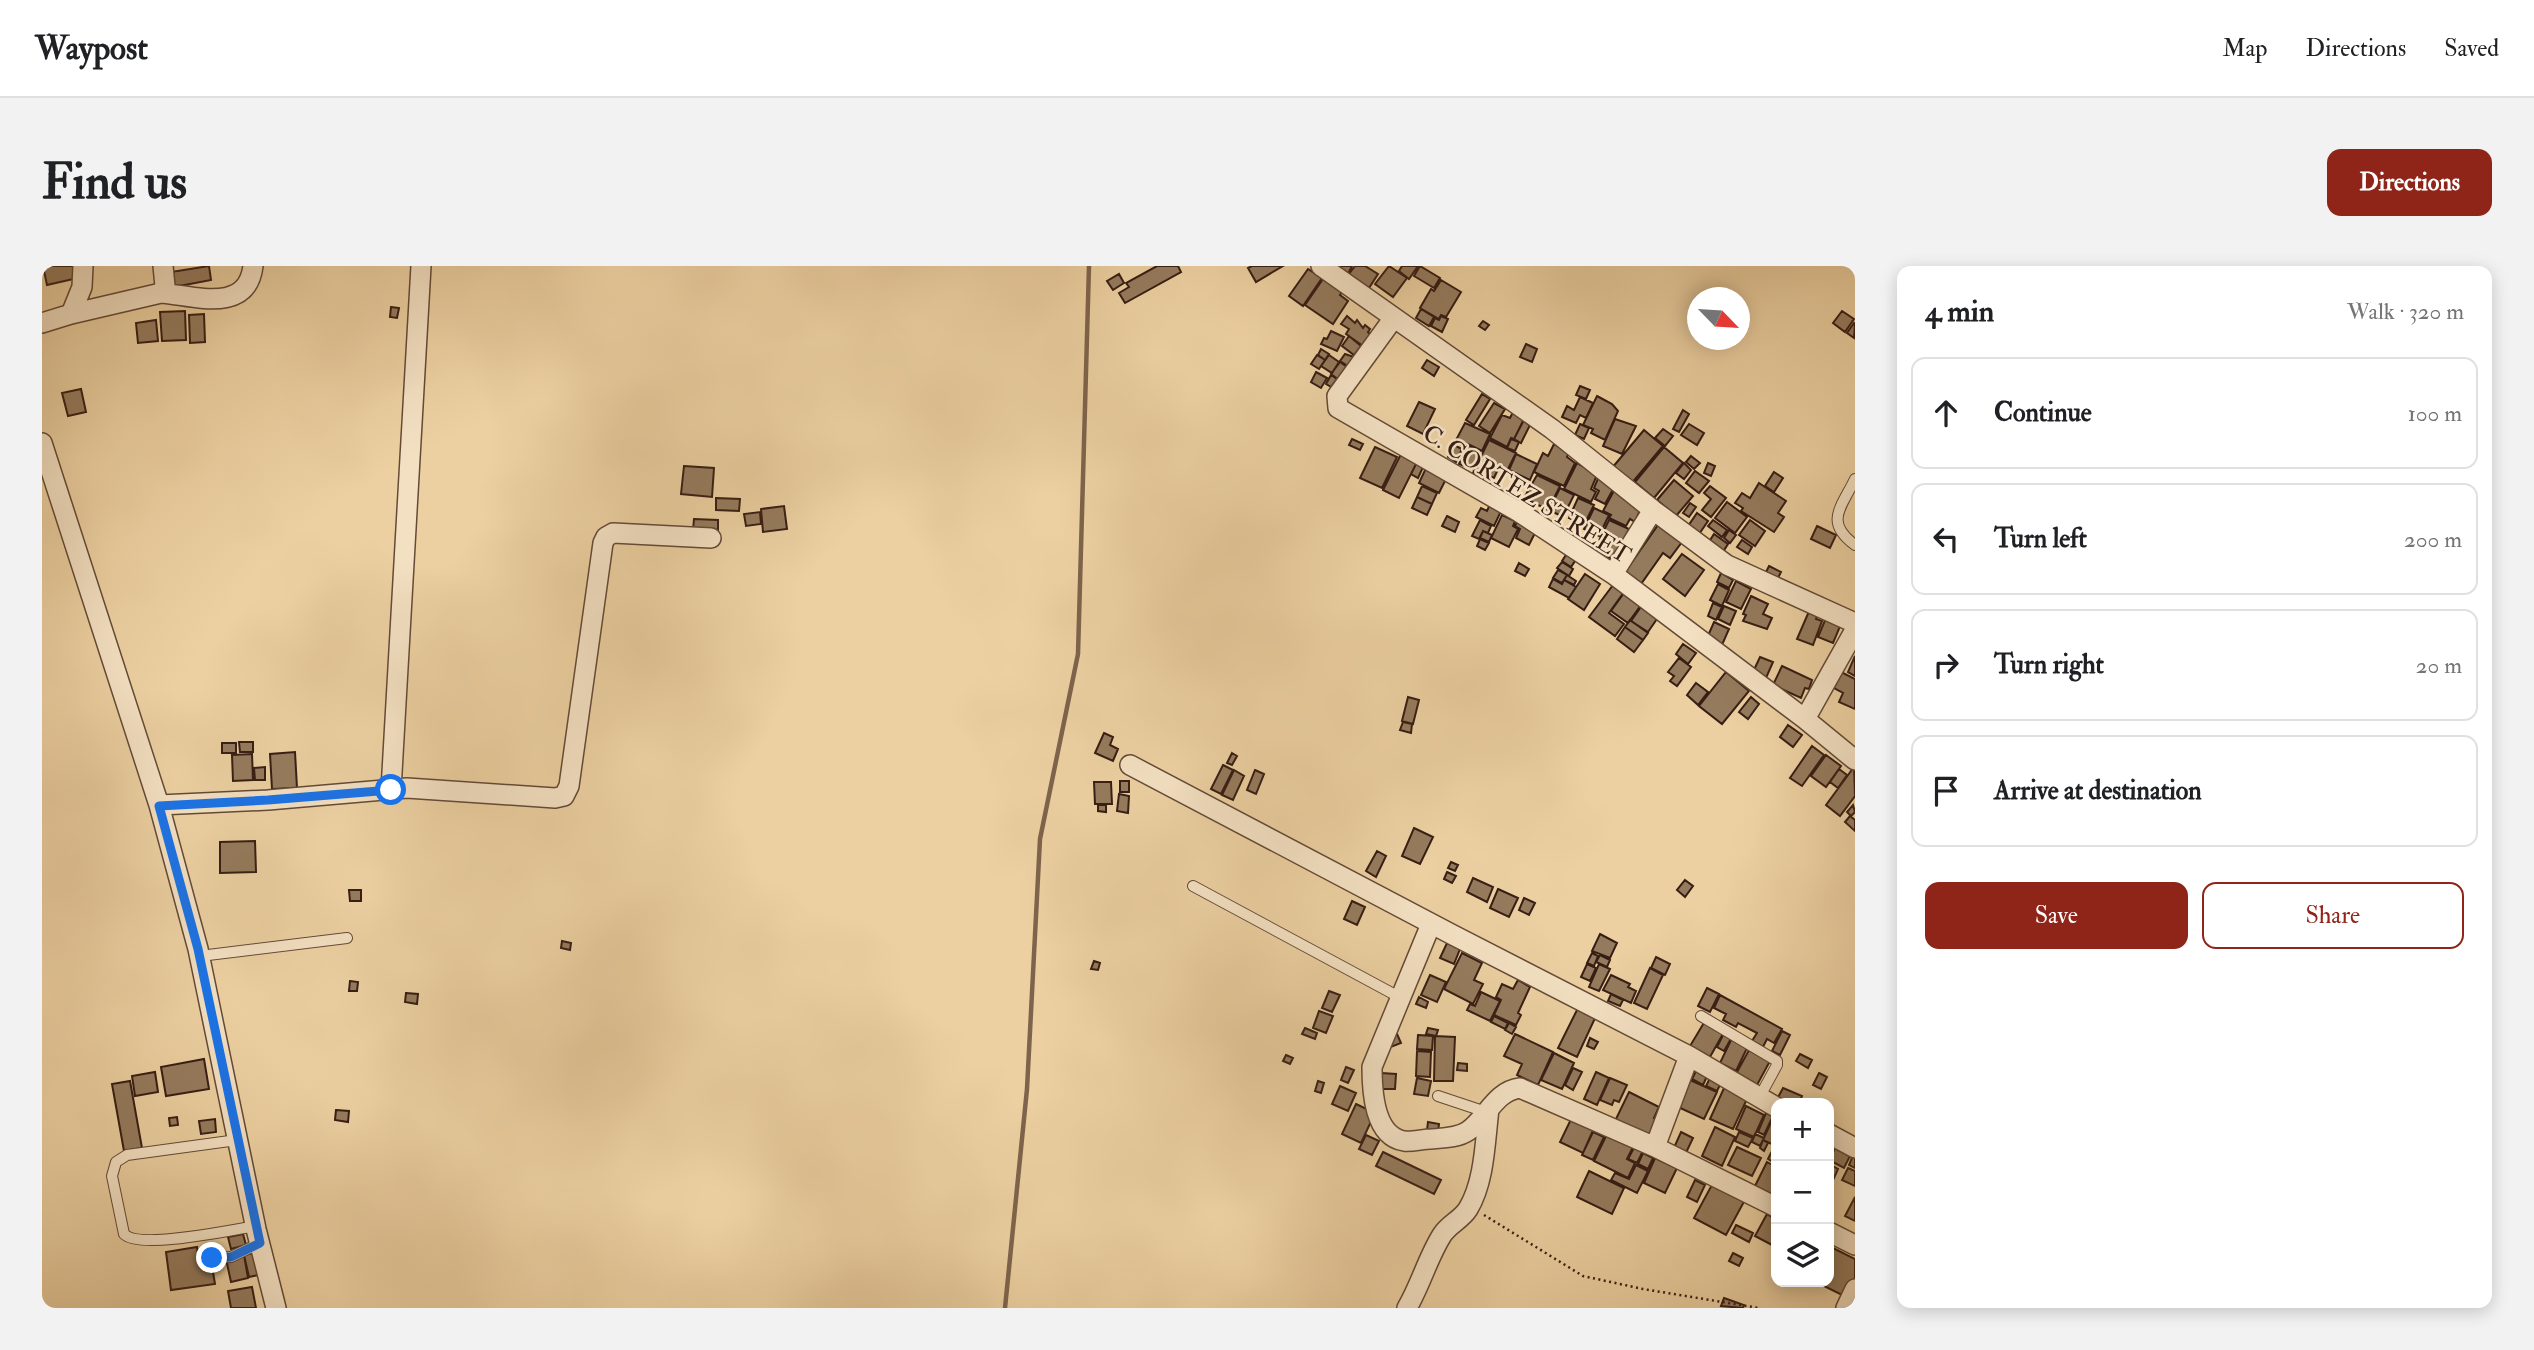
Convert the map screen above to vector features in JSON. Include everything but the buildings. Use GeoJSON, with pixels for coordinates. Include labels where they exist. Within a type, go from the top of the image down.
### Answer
{"type":"FeatureCollection","features":[{"type":"Feature","properties":{"kind":"street"},"geometry":{"type":"LineString","coordinates":[[71,314],[82,287],[83,266]]}},
{"type":"Feature","properties":{"kind":"street"},"geometry":{"type":"LineString","coordinates":[[161,293],[165,286],[163,266]]}},
{"type":"Feature","properties":{"kind":"street"},"geometry":{"type":"LineString","coordinates":[[42,323],[161,293],[226,299],[240,293],[251,280],[253,266]]}},
{"type":"Feature","properties":{"kind":"street"},"geometry":{"type":"LineString","coordinates":[[391,790],[421,266]]}},
{"type":"Feature","properties":{"kind":"street"},"geometry":{"type":"LineString","coordinates":[[1321,266],[1552,429],[1727,565],[1855,623]]}},
{"type":"Feature","properties":{"kind":"street","name":"C. CORTEZ STREET"},"geometry":{"type":"LineString","coordinates":[[1393,319],[1337,396],[1338,408],[1519,512],[1613,574],[1855,760]]}},
{"type":"Feature","properties":{"kind":"street"},"geometry":{"type":"LineString","coordinates":[[42,443],[159,806],[200,956],[237,1140],[276,1308]]}},
{"type":"Feature","properties":{"kind":"street"},"geometry":{"type":"LineString","coordinates":[[1613,574],[1653,510]]}},
{"type":"Feature","properties":{"kind":"street"},"geometry":{"type":"LineString","coordinates":[[159,806],[407,788],[555,799],[564,796],[569,786],[606,537],[613,533],[711,538]]}},
{"type":"Feature","properties":{"kind":"street"},"geometry":{"type":"LineString","coordinates":[[1805,719],[1855,630]]}},
{"type":"Feature","properties":{"kind":"street"},"geometry":{"type":"LineString","coordinates":[[1130,765],[1689,1056],[1768,1103]]}},
{"type":"Feature","properties":{"kind":"street"},"geometry":{"type":"LineString","coordinates":[[1431,924],[1372,1067],[1372,1093],[1383,1129],[1404,1141],[1455,1136],[1468,1131],[1507,1089],[1520,1087],[1655,1147],[1771,1204]]}},
{"type":"Feature","properties":{"kind":"street"},"geometry":{"type":"LineString","coordinates":[[1655,1147],[1689,1056]]}},
{"type":"Feature","properties":{"kind":"street"},"geometry":{"type":"LineString","coordinates":[[1407,1308],[1419,1288],[1441,1236],[1470,1206],[1482,1165],[1488,1110]]}},
{"type":"Feature","properties":{"kind":"street"},"geometry":{"type":"LineString","coordinates":[[1834,1136],[1855,1147]]}},
{"type":"Feature","properties":{"kind":"street"},"geometry":{"type":"LineString","coordinates":[[1834,1235],[1855,1245]]}},
{"type":"Feature","properties":{"kind":"street"},"geometry":{"type":"LineString","coordinates":[[1846,1308],[1855,1290]]}},
{"type":"Feature","properties":{"kind":"lane"},"geometry":{"type":"LineString","coordinates":[[1855,479],[1837,517],[1836,525],[1842,535],[1855,545]]}},
{"type":"Feature","properties":{"kind":"lane"},"geometry":{"type":"LineString","coordinates":[[1193,886],[1401,998]]}},
{"type":"Feature","properties":{"kind":"lane"},"geometry":{"type":"LineString","coordinates":[[200,956],[347,938]]}},
{"type":"Feature","properties":{"kind":"lane"},"geometry":{"type":"LineString","coordinates":[[1701,1016],[1773,1056],[1777,1061],[1768,1103]]}},
{"type":"Feature","properties":{"kind":"lane"},"geometry":{"type":"LineString","coordinates":[[1437,1096],[1488,1110]]}},
{"type":"Feature","properties":{"kind":"lane"},"geometry":{"type":"LineString","coordinates":[[237,1140],[127,1155],[116,1162],[112,1176],[124,1234],[133,1241],[258,1235]]}},
{"type":"Feature","properties":{"kind":"lane"},"geometry":{"type":"LineString","coordinates":[[212,1258],[231,1257],[258,1235]]}},
{"type":"Feature","properties":{"kind":"path"},"geometry":{"type":"LineString","coordinates":[[1470,1206],[1583,1276],[1759,1308]]}},
{"type":"Feature","properties":{"kind":"waterway"},"geometry":{"type":"LineString","coordinates":[[1005,1308],[1027,1089],[1040,839],[1078,654],[1089,266]]}},
{"type":"Feature","properties":{"kind":"route"},"geometry":{"type":"LineString","coordinates":[[212,1258],[231,1257],[260,1243],[198,949],[159,806],[391,790]]}}]}
